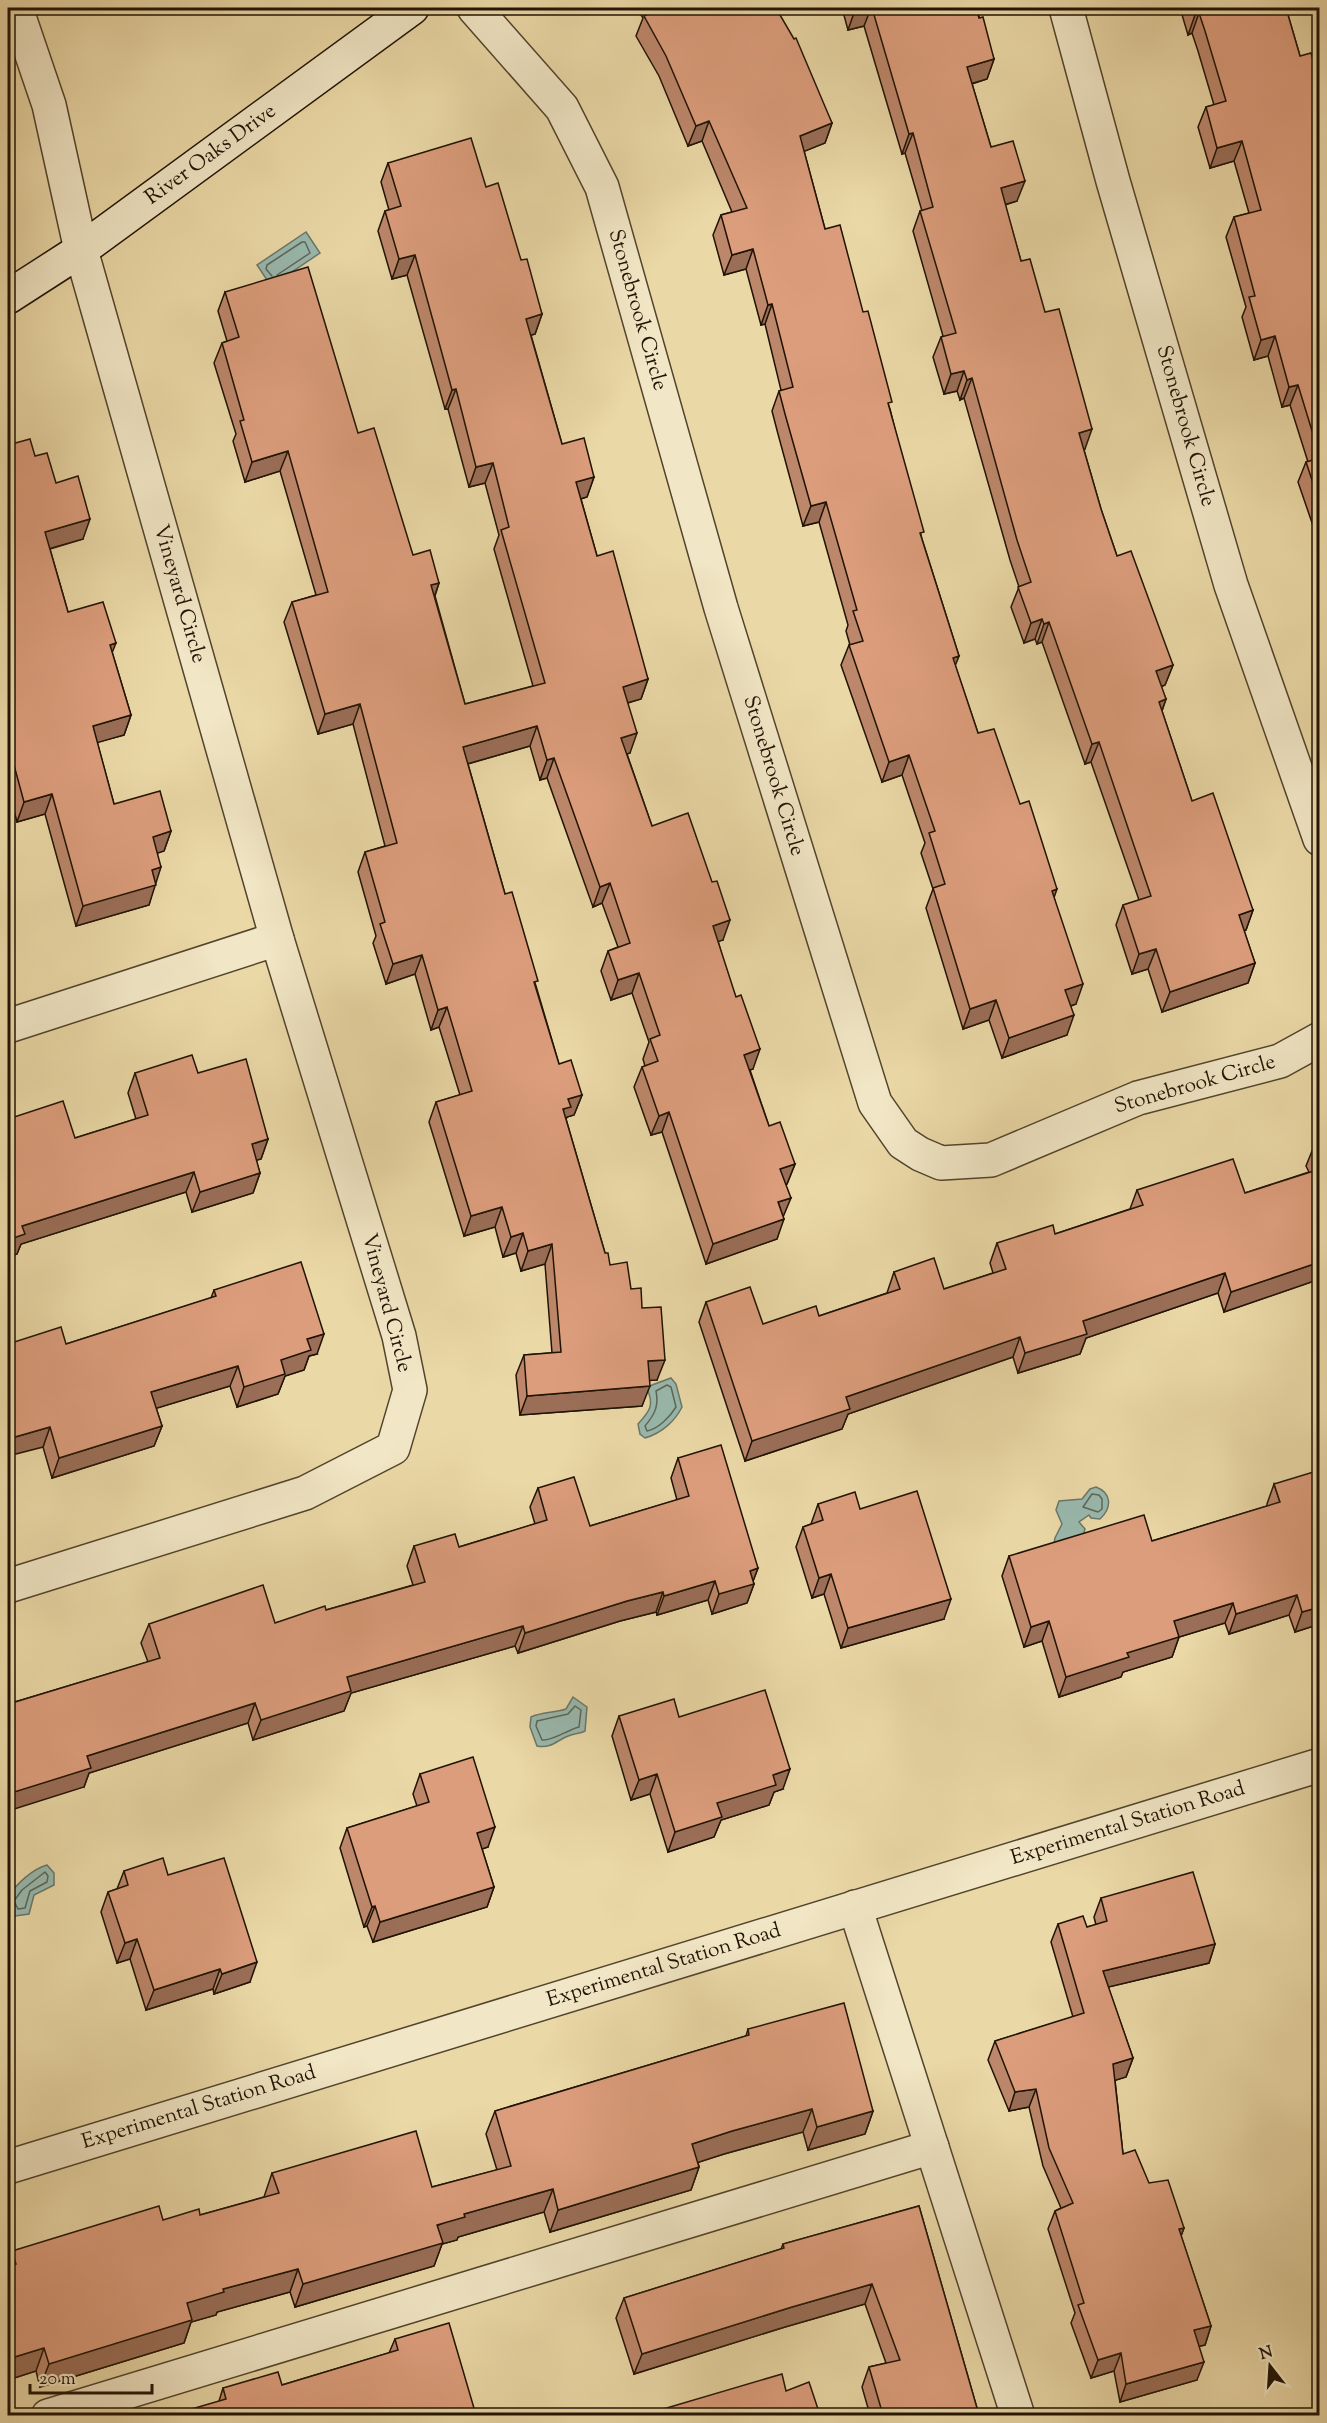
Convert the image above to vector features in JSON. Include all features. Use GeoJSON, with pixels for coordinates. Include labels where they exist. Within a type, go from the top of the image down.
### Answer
{"type":"FeatureCollection","features":[{"type":"Feature","properties":{"kind":"street","name":"Vineyard Circle"},"geometry":{"type":"LineString","coordinates":[[8,1586],[305,1493],[393,1448],[410,1390],[399,1336],[277,939],[81,250],[49,105],[16,8]]}},
{"type":"Feature","properties":{"kind":"street","name":"River Oaks Drive"},"geometry":{"type":"LineString","coordinates":[[8,297],[81,250],[412,8]]}},
{"type":"Feature","properties":{"kind":"street","name":"Stonebrook Circle"},"geometry":{"type":"LineString","coordinates":[[474,8],[562,108],[602,187],[720,608],[875,1103],[903,1143],[920,1154],[941,1163],[992,1160],[1138,1098],[1280,1061],[1320,1039]]}},
{"type":"Feature","properties":{"kind":"street","name":"Stonebrook Circle"},"geometry":{"type":"LineString","coordinates":[[1066,8],[1231,585],[1320,839]]}},
{"type":"Feature","properties":{"kind":"street"},"geometry":{"type":"LineString","coordinates":[[8,1026],[277,939]]}},
{"type":"Feature","properties":{"kind":"street","name":"Experimental Station Road"},"geometry":{"type":"LineString","coordinates":[[8,2167],[1320,1765]]}},
{"type":"Feature","properties":{"kind":"street"},"geometry":{"type":"LineString","coordinates":[[855,1907],[1018,2415]]}},
{"type":"Feature","properties":{"kind":"street"},"geometry":{"type":"LineString","coordinates":[[48,2415],[932,2147]]}},
{"type":"Feature","properties":{"kind":"water"},"geometry":{"type":"Polygon","coordinates":[[[306,232],[320,253],[271,286],[257,265],[306,232]]]}},
{"type":"Feature","properties":{"kind":"water"},"geometry":{"type":"Polygon","coordinates":[[[671,1378],[676,1384],[682,1407],[667,1426],[645,1438],[640,1434],[638,1424],[650,1408],[651,1400],[647,1389],[671,1378]]]}},
{"type":"Feature","properties":{"kind":"water"},"geometry":{"type":"Polygon","coordinates":[[[1096,1487],[1107,1497],[1108,1506],[1104,1515],[1100,1519],[1091,1518],[1089,1515],[1079,1522],[1085,1529],[1083,1536],[1054,1543],[1062,1524],[1056,1510],[1059,1501],[1082,1499],[1090,1489],[1096,1487]]]}},
{"type":"Feature","properties":{"kind":"water"},"geometry":{"type":"Polygon","coordinates":[[[573,1697],[587,1707],[585,1731],[551,1745],[537,1746],[530,1727],[531,1717],[566,1709],[573,1697]]]}},
{"type":"Feature","properties":{"kind":"water"},"geometry":{"type":"Polygon","coordinates":[[[47,1865],[54,1873],[54,1885],[34,1895],[29,1914],[15,1916],[10,1897],[15,1887],[47,1865]]]}},
{"type":"Feature","properties":{"kind":"building"},"geometry":{"type":"Polygon","coordinates":[[[656,8],[776,8],[794,39],[796,38],[832,123],[800,136],[825,229],[840,225],[863,312],[868,311],[892,402],[888,403],[924,532],[920,533],[959,656],[953,658],[978,733],[994,729],[1020,804],[1029,801],[1057,889],[1052,891],[1083,984],[1065,990],[1074,1015],[1009,1038],[996,1000],[970,1009],[933,888],[945,884],[929,833],[935,831],[909,755],[889,762],[849,645],[863,641],[853,611],[857,610],[826,502],[811,506],[785,414],[779,391],[793,387],[772,304],[768,305],[753,249],[732,255],[721,215],[747,208],[709,121],[696,126],[666,56],[644,16],[656,8]]]}},
{"type":"Feature","properties":{"kind":"building"},"geometry":{"type":"Polygon","coordinates":[[[872,8],[976,8],[979,18],[983,17],[994,59],[967,67],[991,147],[1013,141],[1025,181],[1001,188],[1021,261],[1030,259],[1045,312],[1059,309],[1092,429],[1079,433],[1101,509],[1117,556],[1131,551],[1173,665],[1156,671],[1166,699],[1159,702],[1192,801],[1213,793],[1253,910],[1239,915],[1255,963],[1170,992],[1156,949],[1139,954],[1123,905],[1151,896],[1099,742],[1092,744],[1049,622],[1044,624],[1042,619],[1031,623],[1018,587],[1031,582],[972,378],[967,380],[964,371],[951,374],[941,337],[956,333],[920,211],[933,207],[913,133],[909,134],[872,8]]]}},
{"type":"Feature","properties":{"kind":"building"},"geometry":{"type":"Polygon","coordinates":[[[1193,8],[1286,8],[1300,56],[1311,53],[1320,84],[1320,94],[1315,95],[1320,114],[1320,457],[1298,385],[1289,387],[1275,336],[1261,340],[1249,297],[1255,296],[1234,217],[1261,210],[1242,141],[1217,148],[1206,107],[1226,101],[1199,13],[1195,15],[1193,8]]]}},
{"type":"Feature","properties":{"kind":"building"},"geometry":{"type":"Polygon","coordinates":[[[471,138],[486,187],[498,183],[521,260],[527,259],[542,314],[526,319],[562,444],[584,438],[594,477],[576,482],[597,556],[613,551],[648,679],[623,687],[637,733],[621,738],[652,826],[688,813],[712,882],[717,881],[730,920],[713,926],[736,997],[741,995],[760,1049],[744,1055],[769,1126],[780,1122],[795,1164],[780,1169],[791,1198],[778,1202],[784,1219],[713,1244],[669,1112],[659,1116],[642,1067],[658,1061],[650,1039],[660,1035],[639,973],[618,980],[608,951],[630,943],[610,883],[600,887],[554,758],[547,760],[537,726],[463,747],[505,894],[512,892],[538,981],[534,982],[559,1064],[571,1060],[582,1095],[568,1099],[571,1107],[563,1109],[605,1253],[608,1253],[610,1265],[627,1262],[631,1289],[641,1288],[642,1308],[661,1307],[665,1360],[648,1361],[650,1386],[527,1396],[524,1355],[561,1352],[552,1244],[528,1251],[523,1233],[511,1237],[502,1207],[471,1216],[436,1102],[472,1091],[447,1007],[438,1010],[422,955],[393,964],[380,924],[385,922],[365,852],[397,843],[360,704],[325,714],[292,602],[328,592],[288,451],[252,462],[240,421],[244,420],[222,343],[239,337],[225,292],[308,267],[358,433],[374,428],[413,555],[430,550],[439,583],[431,585],[465,704],[545,683],[501,530],[509,527],[493,463],[476,467],[456,389],[452,390],[415,255],[399,259],[385,211],[401,206],[388,163],[471,138]]]}},
{"type":"Feature","properties":{"kind":"building"},"geometry":{"type":"Polygon","coordinates":[[[30,439],[35,456],[47,453],[56,483],[78,476],[90,519],[45,532],[68,612],[103,602],[116,643],[110,645],[131,715],[93,726],[114,804],[160,791],[171,831],[153,837],[161,867],[152,870],[156,885],[83,906],[52,794],[24,802],[8,743],[8,445],[30,439]]]}},
{"type":"Feature","properties":{"kind":"building"},"geometry":{"type":"Polygon","coordinates":[[[1320,458],[1320,504],[1306,462],[1320,458]]]}},
{"type":"Feature","properties":{"kind":"building"},"geometry":{"type":"Polygon","coordinates":[[[192,1055],[198,1073],[246,1059],[268,1139],[252,1144],[260,1173],[200,1192],[194,1172],[22,1226],[25,1234],[8,1240],[8,1119],[63,1101],[75,1138],[148,1115],[135,1073],[192,1055]]]}},
{"type":"Feature","properties":{"kind":"building"},"geometry":{"type":"Polygon","coordinates":[[[1320,1144],[1320,1162],[1314,1146],[1320,1144]]]}},
{"type":"Feature","properties":{"kind":"building"},"geometry":{"type":"Polygon","coordinates":[[[1233,1159],[1245,1193],[1320,1169],[1320,1262],[1231,1292],[1225,1273],[1083,1321],[1087,1334],[1025,1353],[1020,1337],[846,1397],[850,1409],[752,1441],[706,1302],[750,1287],[763,1324],[816,1306],[819,1316],[900,1289],[894,1272],[934,1258],[944,1289],[1006,1269],[997,1243],[1053,1225],[1055,1234],[1143,1205],[1137,1190],[1233,1159]]]}},
{"type":"Feature","properties":{"kind":"building"},"geometry":{"type":"Polygon","coordinates":[[[301,1262],[324,1334],[307,1339],[311,1350],[281,1360],[285,1374],[244,1387],[238,1366],[151,1392],[162,1426],[59,1458],[50,1427],[8,1439],[8,1344],[61,1327],[66,1344],[216,1296],[214,1290],[301,1262]]]}},
{"type":"Feature","properties":{"kind":"building"},"geometry":{"type":"Polygon","coordinates":[[[721,1445],[758,1568],[750,1571],[754,1584],[719,1594],[715,1581],[664,1596],[663,1592],[627,1601],[525,1633],[523,1626],[347,1677],[351,1691],[261,1720],[255,1703],[87,1756],[91,1768],[8,1794],[8,1677],[15,1702],[160,1658],[149,1624],[263,1585],[275,1623],[325,1606],[326,1610],[425,1582],[414,1546],[455,1534],[459,1547],[547,1520],[538,1488],[574,1477],[590,1526],[689,1496],[678,1458],[721,1445]]]}},
{"type":"Feature","properties":{"kind":"building"},"geometry":{"type":"Polygon","coordinates":[[[1320,1470],[1320,1607],[1302,1612],[1297,1595],[1236,1614],[1233,1603],[1174,1621],[1179,1637],[1127,1653],[1129,1657],[1066,1677],[1049,1621],[1031,1627],[1009,1556],[1144,1515],[1152,1541],[1280,1502],[1274,1484],[1320,1470]]]}},
{"type":"Feature","properties":{"kind":"building"},"geometry":{"type":"Polygon","coordinates":[[[917,1491],[951,1599],[848,1628],[831,1574],[819,1578],[803,1527],[823,1520],[818,1504],[855,1492],[860,1509],[917,1491]]]}},
{"type":"Feature","properties":{"kind":"building"},"geometry":{"type":"Polygon","coordinates":[[[765,1690],[790,1769],[773,1775],[776,1785],[717,1803],[722,1817],[675,1832],[657,1774],[639,1780],[619,1716],[674,1699],[679,1717],[765,1690]]]}},
{"type":"Feature","properties":{"kind":"building"},"geometry":{"type":"Polygon","coordinates":[[[473,1757],[495,1827],[477,1833],[494,1887],[380,1922],[375,1906],[372,1907],[347,1828],[429,1802],[420,1774],[473,1757]]]}},
{"type":"Feature","properties":{"kind":"building"},"geometry":{"type":"Polygon","coordinates":[[[163,1858],[168,1875],[224,1858],[257,1962],[222,1974],[220,1969],[154,1990],[137,1939],[125,1943],[108,1892],[128,1885],[124,1871],[163,1858]]]}},
{"type":"Feature","properties":{"kind":"building"},"geometry":{"type":"Polygon","coordinates":[[[1193,1872],[1215,1944],[1103,1971],[1133,2058],[1113,2064],[1123,2154],[1135,2150],[1149,2183],[1168,2180],[1184,2228],[1179,2229],[1211,2326],[1194,2330],[1204,2362],[1126,2384],[1121,2353],[1098,2360],[1078,2305],[1084,2303],[1055,2211],[1073,2203],[1049,2148],[1036,2089],[1015,2092],[995,2041],[1084,2013],[1058,1924],[1083,1916],[1087,1927],[1107,1921],[1101,1898],[1193,1872]]]}},
{"type":"Feature","properties":{"kind":"building"},"geometry":{"type":"Polygon","coordinates":[[[844,2003],[873,2111],[817,2127],[812,2109],[732,2131],[692,2144],[699,2167],[558,2210],[553,2189],[464,2214],[465,2217],[437,2225],[443,2243],[303,2284],[298,2269],[223,2289],[224,2292],[187,2303],[192,2320],[49,2364],[44,2348],[8,2359],[8,2267],[16,2264],[12,2251],[159,2206],[163,2220],[199,2209],[200,2215],[279,2193],[272,2173],[416,2131],[432,2187],[511,2166],[495,2111],[749,2035],[748,2029],[844,2003]]]}},
{"type":"Feature","properties":{"kind":"building"},"geometry":{"type":"Polygon","coordinates":[[[919,2206],[979,2415],[883,2415],[869,2367],[900,2360],[872,2284],[642,2354],[624,2298],[784,2248],[783,2244],[919,2206]]]}},
{"type":"Feature","properties":{"kind":"building"},"geometry":{"type":"Polygon","coordinates":[[[449,2323],[476,2415],[171,2415],[226,2399],[223,2388],[278,2372],[282,2385],[398,2350],[395,2339],[449,2323]]]}},
{"type":"Feature","properties":{"kind":"building"},"geometry":{"type":"Polygon","coordinates":[[[782,2374],[786,2391],[809,2382],[820,2415],[643,2415],[782,2374]]]}}]}
